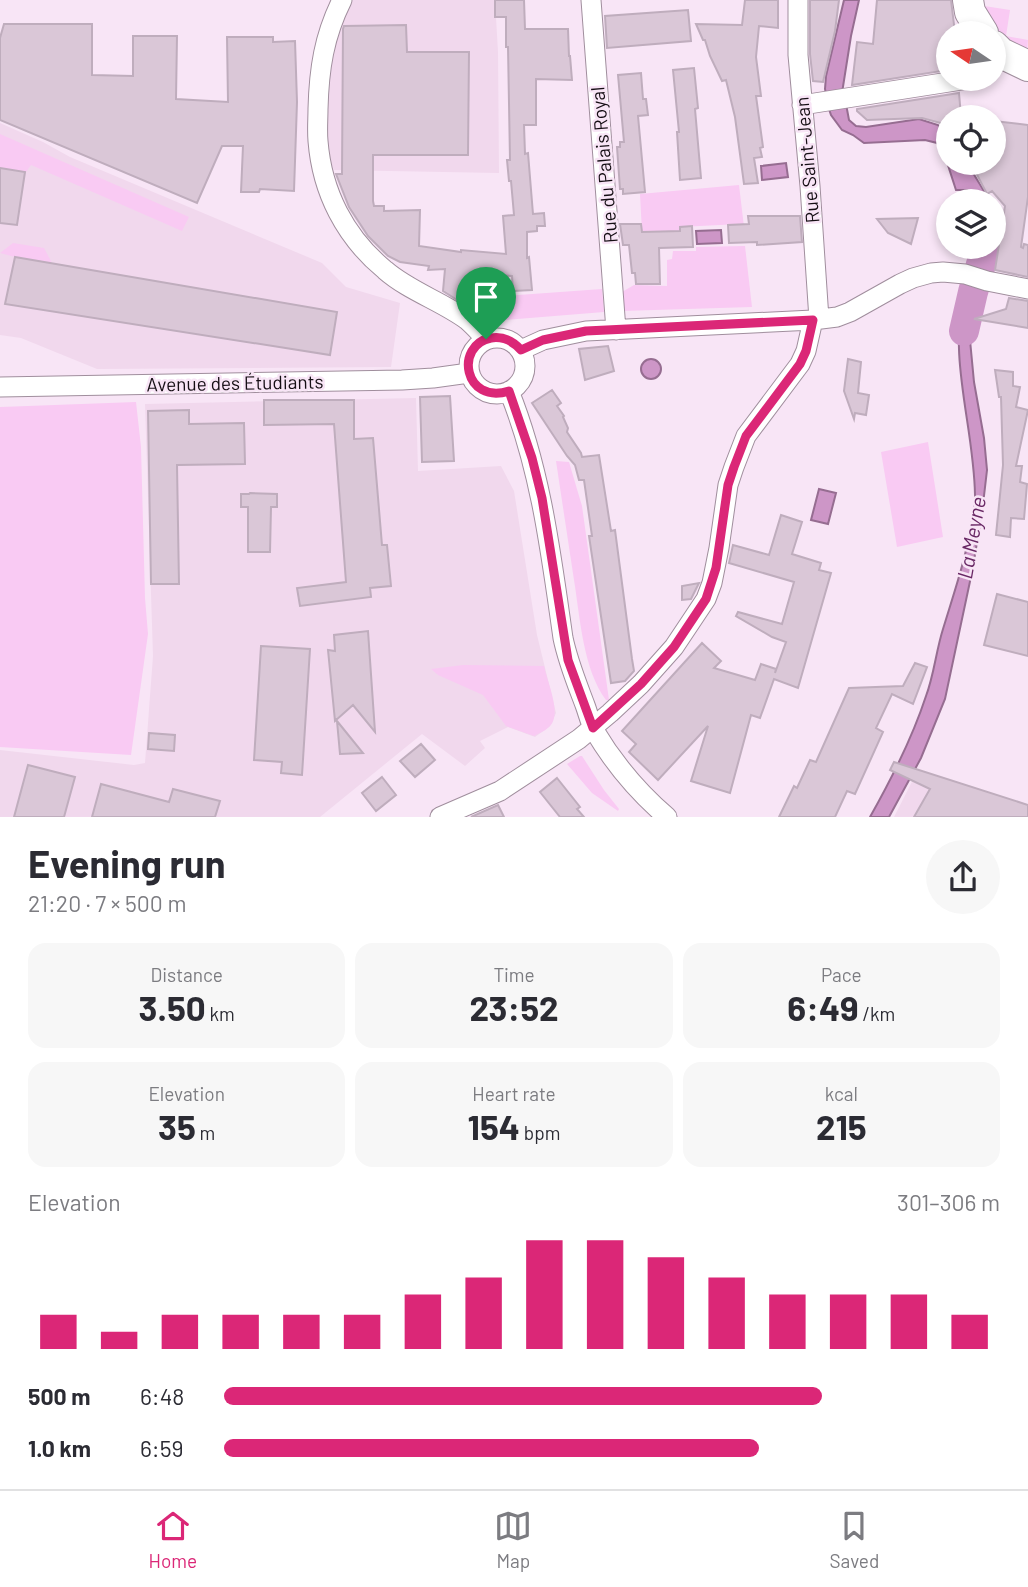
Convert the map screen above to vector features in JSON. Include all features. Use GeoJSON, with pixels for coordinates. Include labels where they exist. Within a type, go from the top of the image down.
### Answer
{"type":"FeatureCollection","features":[{"type":"Feature","properties":{"kind":"main road"},"geometry":{"type":"LineString","coordinates":[[1006,50],[1028,66]]}},
{"type":"Feature","properties":{"kind":"street"},"geometry":{"type":"LineString","coordinates":[[342,0],[322,54],[319,79],[317,138],[323,177],[332,203],[359,246],[387,272],[467,320],[486,339]]}},
{"type":"Feature","properties":{"kind":"street","name":"Rue du Palais Royal"},"geometry":{"type":"LineString","coordinates":[[591,0],[617,330]]}},
{"type":"Feature","properties":{"kind":"street","name":"Rue Saint-Jean"},"geometry":{"type":"LineString","coordinates":[[440,817],[499,790],[593,728],[641,684],[674,647],[706,599],[716,568],[728,485],[738,456],[746,436],[800,364],[816,319],[813,226],[798,55],[798,0]]}},
{"type":"Feature","properties":{"kind":"street"},"geometry":{"type":"LineString","coordinates":[[802,105],[936,84]]}},
{"type":"Feature","properties":{"kind":"street"},"geometry":{"type":"LineString","coordinates":[[521,350],[543,340],[586,331],[837,317],[913,278],[943,272],[965,274],[1028,289]]}},
{"type":"Feature","properties":{"kind":"street"},"geometry":{"type":"LineString","coordinates":[[505,338],[521,350],[524,373],[516,387],[493,394],[472,380],[469,373],[470,356],[486,339],[505,338]]}},
{"type":"Feature","properties":{"kind":"street","name":"Avenue des Étudiants"},"geometry":{"type":"LineString","coordinates":[[0,387],[402,380],[469,373]]}},
{"type":"Feature","properties":{"kind":"street"},"geometry":{"type":"LineString","coordinates":[[509,391],[532,458],[542,498],[568,660],[593,728],[647,799],[667,817]]}},
{"type":"Feature","properties":{"kind":"shaded area"},"geometry":{"type":"Polygon","coordinates":[[[353,0],[495,0],[499,173],[334,170],[329,160],[325,132],[330,59],[338,31],[353,0]]]}},
{"type":"Feature","properties":{"kind":"shaded area"},"geometry":{"type":"Polygon","coordinates":[[[978,5],[1010,10],[1006,36],[1006,21],[989,21],[978,5]]]}},
{"type":"Feature","properties":{"kind":"shaded area"},"geometry":{"type":"Polygon","coordinates":[[[1006,36],[1028,40],[1027,52],[1006,45],[1006,36]]]}},
{"type":"Feature","properties":{"kind":"shaded area"},"geometry":{"type":"Polygon","coordinates":[[[0,123],[70,157],[322,263],[346,287],[400,303],[391,367],[97,369],[21,338],[0,335],[0,123]]]}},
{"type":"Feature","properties":{"kind":"shaded area"},"geometry":{"type":"Polygon","coordinates":[[[0,134],[189,217],[182,231],[31,165],[26,172],[0,168],[0,134]]]}},
{"type":"Feature","properties":{"kind":"shaded area"},"geometry":{"type":"Polygon","coordinates":[[[739,185],[744,227],[740,224],[642,232],[640,194],[739,185]]]}},
{"type":"Feature","properties":{"kind":"shaded area"},"geometry":{"type":"Polygon","coordinates":[[[13,243],[44,248],[52,263],[0,253],[13,243]]]}},
{"type":"Feature","properties":{"kind":"shaded area"},"geometry":{"type":"Polygon","coordinates":[[[745,246],[752,307],[622,311],[622,292],[634,285],[667,286],[667,260],[672,259],[673,251],[696,251],[696,247],[745,246]]]}},
{"type":"Feature","properties":{"kind":"shaded area"},"geometry":{"type":"Polygon","coordinates":[[[602,289],[604,312],[506,320],[504,296],[602,289]]]}},
{"type":"Feature","properties":{"kind":"shaded area"},"geometry":{"type":"Polygon","coordinates":[[[416,398],[418,471],[501,466],[514,491],[537,635],[556,713],[550,726],[535,737],[508,727],[480,741],[485,748],[465,766],[422,734],[320,817],[0,817],[0,750],[134,765],[145,763],[153,656],[145,404],[416,398]]]}},
{"type":"Feature","properties":{"kind":"shaded area"},"geometry":{"type":"Polygon","coordinates":[[[136,402],[141,447],[148,634],[131,755],[0,747],[0,407],[136,402]]]}},
{"type":"Feature","properties":{"kind":"shaded area"},"geometry":{"type":"Polygon","coordinates":[[[928,442],[943,537],[897,547],[881,452],[928,442]]]}},
{"type":"Feature","properties":{"kind":"shaded area"},"geometry":{"type":"Polygon","coordinates":[[[556,461],[569,462],[582,506],[609,700],[606,700],[598,687],[587,658],[556,461]]]}},
{"type":"Feature","properties":{"kind":"shaded area"},"geometry":{"type":"Polygon","coordinates":[[[463,665],[544,666],[553,698],[553,722],[534,736],[506,726],[483,695],[438,675],[431,669],[463,665]]]}},
{"type":"Feature","properties":{"kind":"shaded area"},"geometry":{"type":"Polygon","coordinates":[[[580,756],[618,811],[592,793],[567,764],[580,756]]]}},
{"type":"Feature","properties":{"kind":"shaded area"},"geometry":{"type":"Polygon","coordinates":[[[918,770],[1028,817],[894,817],[918,770]]]}},
{"type":"Feature","properties":{"kind":"water"},"geometry":{"type":"Polygon","coordinates":[[[844,0],[859,0],[842,93],[826,94],[826,76],[844,0]]]}},
{"type":"Feature","properties":{"kind":"water"},"geometry":{"type":"Polygon","coordinates":[[[846,104],[849,120],[856,126],[919,119],[936,124],[936,143],[925,140],[864,143],[842,130],[828,106],[846,104]]]}},
{"type":"Feature","properties":{"kind":"water"},"geometry":{"type":"Polygon","coordinates":[[[786,163],[788,177],[762,180],[761,166],[786,163]]]}},
{"type":"Feature","properties":{"kind":"water"},"geometry":{"type":"Polygon","coordinates":[[[951,175],[974,175],[983,189],[956,189],[951,175]]]}},
{"type":"Feature","properties":{"kind":"water"},"geometry":{"type":"Polygon","coordinates":[[[721,230],[722,243],[697,244],[696,231],[721,230]]]}},
{"type":"Feature","properties":{"kind":"water"},"geometry":{"type":"Polygon","coordinates":[[[965,289],[977,292],[970,340],[987,470],[972,572],[945,699],[921,758],[889,817],[870,817],[901,758],[926,696],[972,521],[975,498],[974,469],[959,340],[965,289]]]}},
{"type":"Feature","properties":{"kind":"water"},"geometry":{"type":"Polygon","coordinates":[[[651,359],[658,362],[661,369],[658,376],[651,379],[644,376],[641,369],[644,362],[651,359]]]}},
{"type":"Feature","properties":{"kind":"water"},"geometry":{"type":"Polygon","coordinates":[[[819,489],[836,493],[828,524],[811,520],[819,489]]]}},
{"type":"Feature","properties":{"kind":"building"},"geometry":{"type":"Polygon","coordinates":[[[495,0],[524,0],[525,29],[568,29],[572,80],[536,79],[536,125],[524,125],[533,214],[544,213],[545,226],[537,226],[537,231],[527,232],[527,258],[529,257],[532,290],[513,291],[512,276],[480,274],[473,310],[443,291],[445,269],[428,270],[429,266],[400,262],[388,256],[368,236],[349,207],[336,174],[342,174],[343,29],[344,26],[406,25],[407,52],[469,52],[468,155],[373,155],[373,201],[374,206],[384,206],[384,211],[420,210],[419,246],[461,252],[506,254],[503,216],[514,215],[507,160],[510,160],[508,47],[506,17],[495,17],[495,0]]]}},
{"type":"Feature","properties":{"kind":"building"},"geometry":{"type":"Polygon","coordinates":[[[745,0],[778,0],[778,28],[759,26],[756,57],[761,96],[756,96],[763,147],[760,148],[762,157],[754,158],[758,183],[744,184],[735,117],[726,80],[722,81],[696,24],[742,25],[745,0]]]}},
{"type":"Feature","properties":{"kind":"building"},"geometry":{"type":"Polygon","coordinates":[[[810,0],[839,0],[823,82],[813,81],[810,0]]]}},
{"type":"Feature","properties":{"kind":"building"},"geometry":{"type":"Polygon","coordinates":[[[877,0],[951,0],[954,21],[936,21],[936,72],[852,85],[857,42],[873,44],[877,0]]]}},
{"type":"Feature","properties":{"kind":"building"},"geometry":{"type":"Polygon","coordinates":[[[688,10],[691,41],[607,48],[605,16],[688,10]]]}},
{"type":"Feature","properties":{"kind":"building"},"geometry":{"type":"Polygon","coordinates":[[[4,24],[92,24],[92,75],[133,76],[133,36],[177,36],[176,99],[228,102],[227,37],[273,37],[273,42],[295,41],[297,102],[294,191],[260,189],[259,192],[241,192],[243,146],[222,146],[197,203],[0,120],[0,38],[4,24]]]}},
{"type":"Feature","properties":{"kind":"building"},"geometry":{"type":"Polygon","coordinates":[[[694,68],[701,178],[680,180],[673,70],[694,68]]]}},
{"type":"Feature","properties":{"kind":"building"},"geometry":{"type":"Polygon","coordinates":[[[641,73],[643,99],[646,99],[648,115],[638,116],[645,192],[623,194],[623,189],[620,189],[617,147],[620,147],[620,142],[624,142],[618,75],[641,73]]]}},
{"type":"Feature","properties":{"kind":"building"},"geometry":{"type":"Polygon","coordinates":[[[959,93],[960,105],[936,105],[936,122],[922,118],[867,120],[857,109],[959,93]]]}},
{"type":"Feature","properties":{"kind":"building"},"geometry":{"type":"Polygon","coordinates":[[[1006,122],[1028,125],[1028,197],[1021,247],[1028,245],[1028,277],[995,270],[997,259],[1006,259],[1006,189],[984,189],[977,175],[1006,175],[1006,122]]]}},
{"type":"Feature","properties":{"kind":"building"},"geometry":{"type":"Polygon","coordinates":[[[0,168],[25,172],[17,225],[0,223],[0,168]]]}},
{"type":"Feature","properties":{"kind":"building"},"geometry":{"type":"Polygon","coordinates":[[[748,216],[800,216],[802,242],[757,245],[757,242],[729,243],[728,225],[749,224],[748,216]]]}},
{"type":"Feature","properties":{"kind":"building"},"geometry":{"type":"Polygon","coordinates":[[[918,218],[911,244],[888,233],[877,219],[918,218]]]}},
{"type":"Feature","properties":{"kind":"building"},"geometry":{"type":"Polygon","coordinates":[[[620,224],[641,224],[642,232],[680,231],[680,227],[692,226],[693,247],[659,248],[660,284],[636,284],[629,245],[623,245],[620,224]]]}},
{"type":"Feature","properties":{"kind":"building"},"geometry":{"type":"Polygon","coordinates":[[[15,257],[337,312],[330,355],[5,304],[15,257]]]}},
{"type":"Feature","properties":{"kind":"building"},"geometry":{"type":"Polygon","coordinates":[[[1009,298],[1028,301],[1028,328],[974,319],[1006,309],[1009,298]]]}},
{"type":"Feature","properties":{"kind":"building"},"geometry":{"type":"Polygon","coordinates":[[[608,346],[614,371],[585,380],[579,349],[608,346]]]}},
{"type":"Feature","properties":{"kind":"building"},"geometry":{"type":"Polygon","coordinates":[[[848,359],[861,362],[858,393],[869,395],[866,415],[855,413],[854,419],[844,391],[848,359]]]}},
{"type":"Feature","properties":{"kind":"building"},"geometry":{"type":"Polygon","coordinates":[[[995,370],[1013,372],[1013,386],[1020,387],[1016,407],[1028,410],[1016,466],[1022,466],[1020,482],[1027,484],[1024,519],[1011,518],[1010,537],[996,535],[1003,465],[1001,397],[995,370]]]}},
{"type":"Feature","properties":{"kind":"building"},"geometry":{"type":"Polygon","coordinates":[[[552,390],[561,403],[557,406],[564,416],[567,432],[582,457],[599,455],[611,531],[615,530],[634,671],[625,681],[611,683],[589,536],[592,536],[584,480],[579,480],[575,465],[532,403],[552,390]]]}},
{"type":"Feature","properties":{"kind":"building"},"geometry":{"type":"Polygon","coordinates":[[[450,396],[454,461],[422,462],[420,397],[450,396]]]}},
{"type":"Feature","properties":{"kind":"building"},"geometry":{"type":"Polygon","coordinates":[[[264,400],[354,400],[354,439],[373,438],[382,545],[387,545],[391,586],[370,588],[371,597],[300,606],[297,588],[346,582],[334,424],[264,425],[264,400]]]}},
{"type":"Feature","properties":{"kind":"building"},"geometry":{"type":"Polygon","coordinates":[[[189,410],[189,424],[244,423],[245,464],[177,465],[179,584],[151,584],[148,411],[189,410]]]}},
{"type":"Feature","properties":{"kind":"building"},"geometry":{"type":"Polygon","coordinates":[[[241,494],[277,494],[277,507],[271,507],[270,552],[248,552],[248,507],[241,507],[241,494]]]}},
{"type":"Feature","properties":{"kind":"building"},"geometry":{"type":"Polygon","coordinates":[[[781,515],[802,522],[792,554],[821,563],[819,570],[831,573],[798,688],[774,679],[760,718],[751,715],[730,793],[691,781],[708,726],[658,780],[629,752],[636,744],[622,731],[702,643],[721,661],[714,668],[755,680],[761,664],[776,669],[775,673],[786,642],[736,616],[738,612],[782,624],[794,582],[729,563],[733,545],[769,555],[781,515]]]}},
{"type":"Feature","properties":{"kind":"building"},"geometry":{"type":"Polygon","coordinates":[[[699,583],[691,599],[682,600],[682,586],[699,583]]]}},
{"type":"Feature","properties":{"kind":"building"},"geometry":{"type":"Polygon","coordinates":[[[997,594],[1028,602],[1028,656],[984,645],[997,594]]]}},
{"type":"Feature","properties":{"kind":"building"},"geometry":{"type":"Polygon","coordinates":[[[368,631],[375,732],[353,705],[335,721],[328,650],[335,651],[334,635],[368,631]]]}},
{"type":"Feature","properties":{"kind":"building"},"geometry":{"type":"Polygon","coordinates":[[[261,646],[310,649],[302,775],[281,773],[282,762],[254,760],[261,646]]]}},
{"type":"Feature","properties":{"kind":"building"},"geometry":{"type":"Polygon","coordinates":[[[915,663],[927,667],[913,704],[892,694],[876,728],[883,732],[855,794],[847,791],[835,817],[779,817],[810,760],[816,762],[849,688],[903,686],[915,663]]]}},
{"type":"Feature","properties":{"kind":"building"},"geometry":{"type":"Polygon","coordinates":[[[337,721],[363,753],[340,754],[337,721]]]}},
{"type":"Feature","properties":{"kind":"building"},"geometry":{"type":"Polygon","coordinates":[[[149,733],[175,735],[174,751],[148,749],[149,733]]]}},
{"type":"Feature","properties":{"kind":"building"},"geometry":{"type":"Polygon","coordinates":[[[421,744],[435,760],[415,777],[400,761],[421,744]]]}},
{"type":"Feature","properties":{"kind":"building"},"geometry":{"type":"Polygon","coordinates":[[[894,762],[1028,805],[1028,817],[914,817],[930,789],[890,770],[894,762]]]}},
{"type":"Feature","properties":{"kind":"building"},"geometry":{"type":"Polygon","coordinates":[[[28,765],[75,777],[64,817],[14,817],[28,765]]]}},
{"type":"Feature","properties":{"kind":"building"},"geometry":{"type":"Polygon","coordinates":[[[382,777],[396,795],[376,811],[362,793],[382,777]]]}},
{"type":"Feature","properties":{"kind":"building"},"geometry":{"type":"Polygon","coordinates":[[[557,778],[580,807],[577,809],[584,817],[560,817],[540,792],[557,778]]]}},
{"type":"Feature","properties":{"kind":"building"},"geometry":{"type":"Polygon","coordinates":[[[101,784],[169,802],[173,789],[220,801],[215,817],[92,817],[101,784]]]}},
{"type":"Feature","properties":{"kind":"building"},"geometry":{"type":"Polygon","coordinates":[[[498,805],[504,817],[471,817],[498,805]]]}},
{"type":"Feature","properties":{"kind":"waterway","name":"La Meyne"},"geometry":{"type":"LineString","coordinates":[[964,331],[983,259]]}},
{"type":"Feature","properties":{"kind":"route"},"geometry":{"type":"LineString","coordinates":[[813,320],[800,364],[746,436],[734,467],[728,485],[716,568],[706,599],[674,647],[641,684],[593,728],[568,660],[542,498],[516,409],[509,391],[493,394],[485,391],[478,387],[469,373],[470,356],[486,339],[505,338],[521,350],[543,340],[586,331],[813,320]]}}]}
